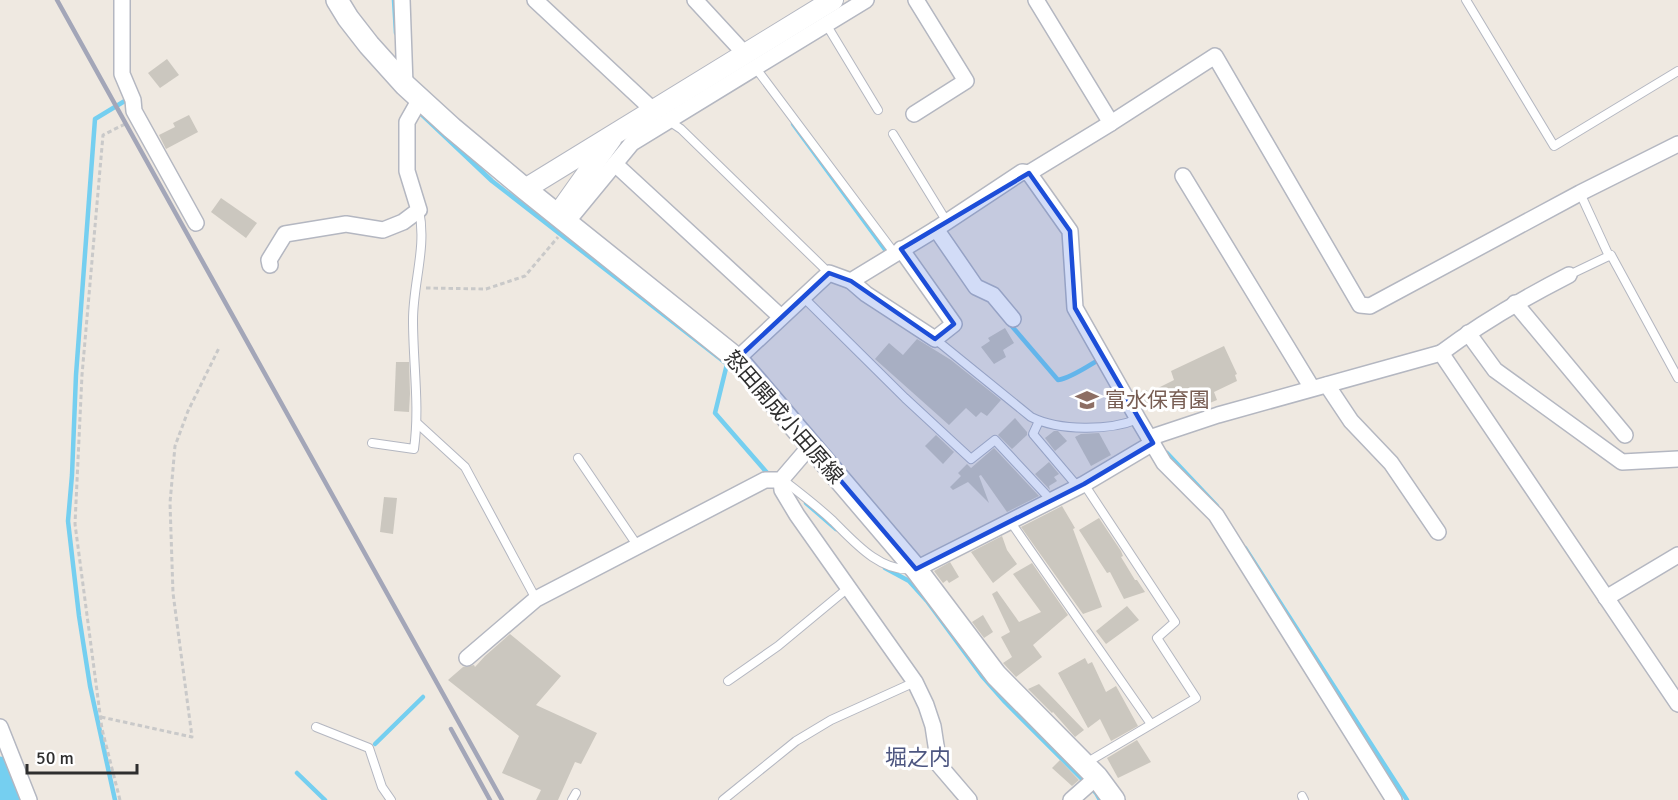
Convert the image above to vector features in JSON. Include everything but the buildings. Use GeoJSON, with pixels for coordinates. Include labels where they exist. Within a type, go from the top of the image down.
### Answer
{"type":"FeatureCollection","features":[{"type":"Feature","properties":{"kind":"main road","name":"怒田開成小田原線"},"geometry":{"type":"LineString","coordinates":[[337,0],[357,32],[413,92],[525,189],[737,359],[916,569],[996,675],[1092,773],[1114,800]]}},
{"type":"Feature","properties":{"kind":"street"},"geometry":{"type":"LineString","coordinates":[[122,0],[123,74],[133,100],[136,117],[196,223]]}},
{"type":"Feature","properties":{"kind":"street"},"geometry":{"type":"LineString","coordinates":[[270,265],[269,260],[285,234],[346,224],[383,230],[403,222],[419,210],[407,171],[407,122],[413,92],[402,0]]}},
{"type":"Feature","properties":{"kind":"street"},"geometry":{"type":"LineString","coordinates":[[535,0],[661,115]]}},
{"type":"Feature","properties":{"kind":"street"},"geometry":{"type":"LineString","coordinates":[[695,0],[751,61]]}},
{"type":"Feature","properties":{"kind":"street"},"geometry":{"type":"LineString","coordinates":[[525,189],[616,132],[661,115],[751,61],[822,10],[866,0]]}},
{"type":"Feature","properties":{"kind":"street"},"geometry":{"type":"LineString","coordinates":[[914,114],[966,81],[916,0]]}},
{"type":"Feature","properties":{"kind":"street"},"geometry":{"type":"LineString","coordinates":[[1036,0],[1111,123]]}},
{"type":"Feature","properties":{"kind":"street"},"geometry":{"type":"LineString","coordinates":[[851,281],[941,226],[1022,172],[1029,173],[1215,56],[1360,305],[1370,306],[1580,193],[1678,144]]}},
{"type":"Feature","properties":{"kind":"street"},"geometry":{"type":"LineString","coordinates":[[565,220],[632,143],[661,115]]}},
{"type":"Feature","properties":{"kind":"street"},"geometry":{"type":"LineString","coordinates":[[565,220],[616,132]]}},
{"type":"Feature","properties":{"kind":"street"},"geometry":{"type":"LineString","coordinates":[[615,164],[781,317]]}},
{"type":"Feature","properties":{"kind":"street"},"geometry":{"type":"LineString","coordinates":[[1029,173],[1070,231],[1075,308],[1138,419],[1164,463],[1216,515],[1394,800]]}},
{"type":"Feature","properties":{"kind":"street"},"geometry":{"type":"LineString","coordinates":[[1183,176],[1319,386],[1391,463],[1438,532]]}},
{"type":"Feature","properties":{"kind":"street"},"geometry":{"type":"LineString","coordinates":[[941,226],[976,287],[993,295],[1013,319]]}},
{"type":"Feature","properties":{"kind":"street"},"geometry":{"type":"LineString","coordinates":[[737,359],[829,273],[851,281],[866,294],[936,339],[954,324],[898,251]]}},
{"type":"Feature","properties":{"kind":"street"},"geometry":{"type":"LineString","coordinates":[[916,569],[1081,486],[1151,441],[1218,415],[1441,353],[1515,303],[1569,275]]}},
{"type":"Feature","properties":{"kind":"street"},"geometry":{"type":"LineString","coordinates":[[1515,303],[1625,435]]}},
{"type":"Feature","properties":{"kind":"street"},"geometry":{"type":"LineString","coordinates":[[1468,333],[1495,370],[1622,462],[1678,459]]}},
{"type":"Feature","properties":{"kind":"street"},"geometry":{"type":"LineString","coordinates":[[1441,353],[1678,704]]}},
{"type":"Feature","properties":{"kind":"street"},"geometry":{"type":"LineString","coordinates":[[811,445],[781,480],[782,490],[797,515],[915,682],[933,726],[939,765],[969,800]]}},
{"type":"Feature","properties":{"kind":"street"},"geometry":{"type":"LineString","coordinates":[[467,658],[536,598],[765,480],[781,480]]}},
{"type":"Feature","properties":{"kind":"street"},"geometry":{"type":"LineString","coordinates":[[1606,598],[1678,555]]}},
{"type":"Feature","properties":{"kind":"street"},"geometry":{"type":"LineString","coordinates":[[0,727],[29,800]]}},
{"type":"Feature","properties":{"kind":"street"},"geometry":{"type":"LineString","coordinates":[[1076,796],[1092,773]]}},
{"type":"Feature","properties":{"kind":"lane"},"geometry":{"type":"LineString","coordinates":[[1466,0],[1554,146],[1678,70]]}},
{"type":"Feature","properties":{"kind":"lane"},"geometry":{"type":"LineString","coordinates":[[822,10],[878,110]]}},
{"type":"Feature","properties":{"kind":"lane"},"geometry":{"type":"LineString","coordinates":[[751,61],[898,251]]}},
{"type":"Feature","properties":{"kind":"lane"},"geometry":{"type":"LineString","coordinates":[[661,115],[681,129],[829,273]]}},
{"type":"Feature","properties":{"kind":"lane"},"geometry":{"type":"LineString","coordinates":[[893,134],[941,226]]}},
{"type":"Feature","properties":{"kind":"lane"},"geometry":{"type":"LineString","coordinates":[[1580,193],[1610,256],[1678,378]]}},
{"type":"Feature","properties":{"kind":"lane"},"geometry":{"type":"LineString","coordinates":[[372,443],[414,449],[418,424],[413,319],[422,224],[419,210]]}},
{"type":"Feature","properties":{"kind":"lane"},"geometry":{"type":"LineString","coordinates":[[1569,275],[1610,256]]}},
{"type":"Feature","properties":{"kind":"lane"},"geometry":{"type":"LineString","coordinates":[[802,297],[905,398],[972,459],[995,440],[1052,500]]}},
{"type":"Feature","properties":{"kind":"lane"},"geometry":{"type":"LineString","coordinates":[[936,339],[1031,417],[1039,421],[1074,429],[1126,424],[1138,419]]}},
{"type":"Feature","properties":{"kind":"lane"},"geometry":{"type":"LineString","coordinates":[[1039,421],[1033,434],[1081,486],[1175,622],[1157,638],[1196,698],[1151,724],[1092,773]]}},
{"type":"Feature","properties":{"kind":"lane"},"geometry":{"type":"LineString","coordinates":[[418,424],[465,467],[536,598]]}},
{"type":"Feature","properties":{"kind":"lane"},"geometry":{"type":"LineString","coordinates":[[578,458],[637,545]]}},
{"type":"Feature","properties":{"kind":"lane"},"geometry":{"type":"LineString","coordinates":[[781,480],[882,563],[903,570],[916,569]]}},
{"type":"Feature","properties":{"kind":"lane"},"geometry":{"type":"LineString","coordinates":[[1010,521],[1151,724]]}},
{"type":"Feature","properties":{"kind":"lane"},"geometry":{"type":"LineString","coordinates":[[728,681],[778,646],[848,588]]}},
{"type":"Feature","properties":{"kind":"lane"},"geometry":{"type":"LineString","coordinates":[[723,800],[796,741],[831,720],[915,682]]}},
{"type":"Feature","properties":{"kind":"lane"},"geometry":{"type":"LineString","coordinates":[[316,727],[369,748],[382,787],[391,800]]}},
{"type":"Feature","properties":{"kind":"path"},"geometry":{"type":"LineString","coordinates":[[120,800],[101,717],[75,524],[82,375],[103,135],[136,117]]}},
{"type":"Feature","properties":{"kind":"path"},"geometry":{"type":"LineString","coordinates":[[415,288],[486,289],[525,276],[565,220]]}},
{"type":"Feature","properties":{"kind":"path"},"geometry":{"type":"LineString","coordinates":[[101,717],[192,737],[173,593],[170,503],[175,446],[188,411],[219,348]]}},
{"type":"Feature","properties":{"kind":"highlighted area"},"geometry":{"type":"Polygon","coordinates":[[[1029,173],[1070,231],[1075,308],[1153,443],[1084,484],[916,569],[737,359],[829,273],[851,281],[935,339],[954,324],[901,249],[1029,173]]]}},
{"type":"Feature","properties":{"kind":"waterway"},"geometry":{"type":"LineString","coordinates":[[394,0],[396,33]]}},
{"type":"Feature","properties":{"kind":"waterway"},"geometry":{"type":"LineString","coordinates":[[115,800],[90,686],[68,521],[76,375],[95,119],[128,99]]}},
{"type":"Feature","properties":{"kind":"waterway"},"geometry":{"type":"LineString","coordinates":[[418,111],[492,181],[727,364],[715,413],[769,475]]}},
{"type":"Feature","properties":{"kind":"waterway"},"geometry":{"type":"LineString","coordinates":[[793,124],[886,251]]}},
{"type":"Feature","properties":{"kind":"waterway"},"geometry":{"type":"LineString","coordinates":[[1010,324],[1058,380],[1100,359]]}},
{"type":"Feature","properties":{"kind":"waterway"},"geometry":{"type":"LineString","coordinates":[[1167,453],[1217,506]]}},
{"type":"Feature","properties":{"kind":"waterway"},"geometry":{"type":"LineString","coordinates":[[806,503],[836,529]]}},
{"type":"Feature","properties":{"kind":"waterway"},"geometry":{"type":"LineString","coordinates":[[1245,548],[1407,800]]}},
{"type":"Feature","properties":{"kind":"waterway"},"geometry":{"type":"LineString","coordinates":[[885,568],[909,581],[927,601],[982,676],[1096,793],[1100,800]]}},
{"type":"Feature","properties":{"kind":"waterway"},"geometry":{"type":"LineString","coordinates":[[375,744],[423,697]]}},
{"type":"Feature","properties":{"kind":"waterway"},"geometry":{"type":"LineString","coordinates":[[0,770],[15,800]]}},
{"type":"Feature","properties":{"kind":"waterway"},"geometry":{"type":"LineString","coordinates":[[297,773],[325,800]]}},
{"type":"Feature","properties":{"kind":"railway"},"geometry":{"type":"LineString","coordinates":[[57,0],[502,800]]}},
{"type":"Feature","properties":{"kind":"railway"},"geometry":{"type":"LineString","coordinates":[[451,729],[490,800]]}},
{"type":"Feature","properties":{"kind":"place","name":"富水保育園"},"geometry":{"type":"Point","coordinates":[1087,400]}},
{"type":"Feature","properties":{"kind":"district","name":"堀之内"},"geometry":{"type":"Point","coordinates":[918,757]}}]}
